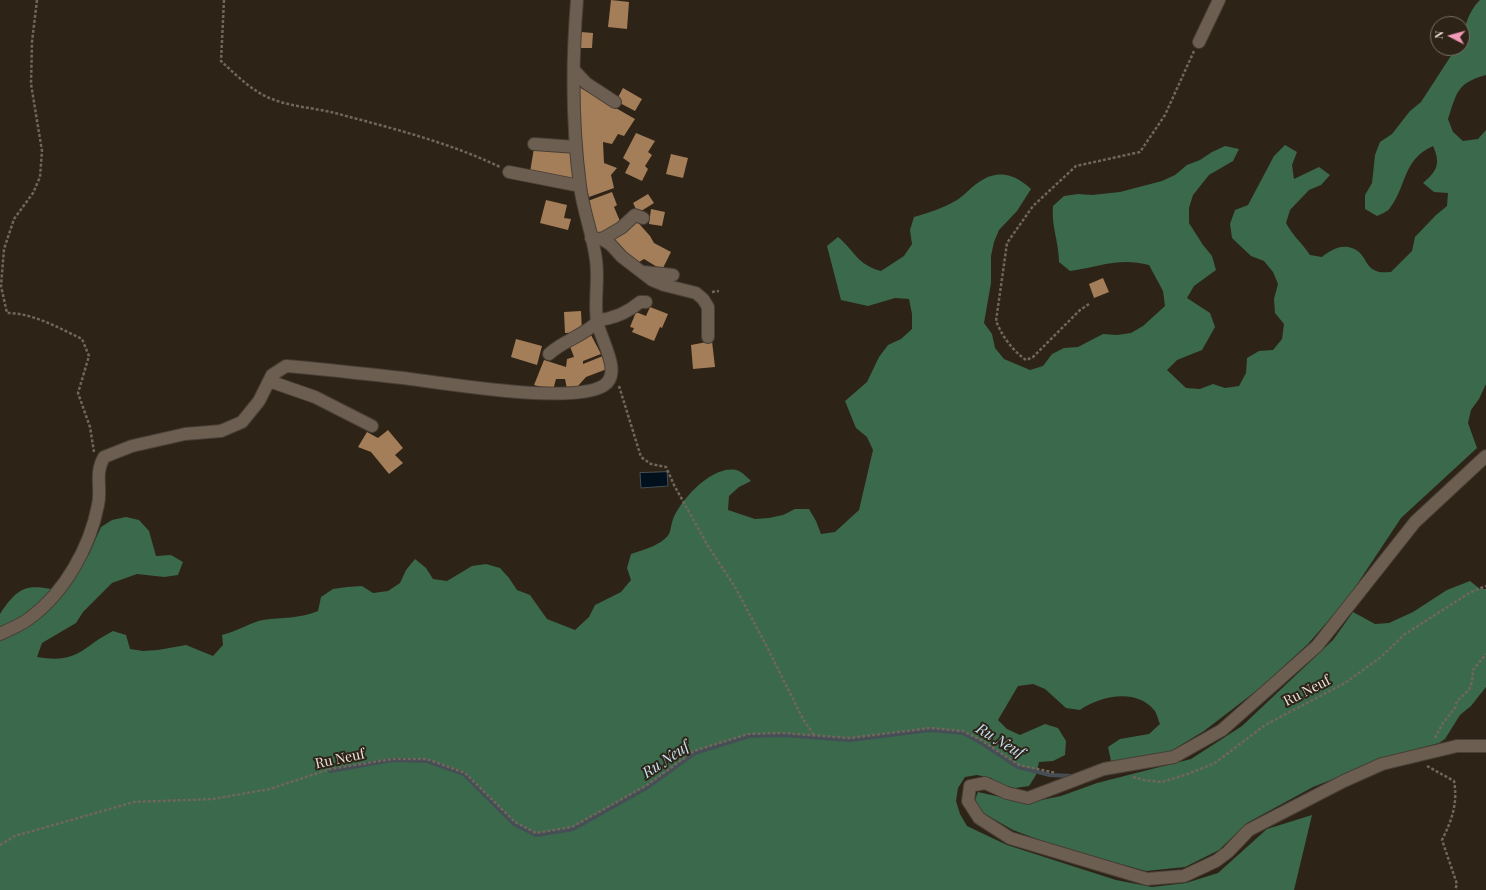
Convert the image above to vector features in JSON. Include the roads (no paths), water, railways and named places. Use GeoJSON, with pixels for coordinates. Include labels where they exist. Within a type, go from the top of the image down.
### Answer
{"type":"FeatureCollection","features":[{"type":"Feature","properties":{"kind":"street"},"geometry":{"type":"LineString","coordinates":[[0,634],[29,619],[49,602],[77,561],[90,536],[99,504],[98,468],[104,457],[132,446],[185,434],[221,431],[242,422],[259,401],[272,375],[286,366],[516,392],[562,394],[595,390],[604,386],[611,378],[612,367],[602,341],[597,321],[598,278],[596,238],[580,186],[576,146],[574,70],[577,0]]}},
{"type":"Feature","properties":{"kind":"street"},"geometry":{"type":"LineString","coordinates":[[1199,42],[1219,0]]}},
{"type":"Feature","properties":{"kind":"street"},"geometry":{"type":"LineString","coordinates":[[574,70],[586,84],[615,102]]}},
{"type":"Feature","properties":{"kind":"street"},"geometry":{"type":"LineString","coordinates":[[534,144],[576,146]]}},
{"type":"Feature","properties":{"kind":"street"},"geometry":{"type":"LineString","coordinates":[[509,172],[580,186]]}},
{"type":"Feature","properties":{"kind":"street"},"geometry":{"type":"LineString","coordinates":[[596,238],[621,228],[635,215],[644,218]]}},
{"type":"Feature","properties":{"kind":"street"},"geometry":{"type":"LineString","coordinates":[[596,238],[640,272],[664,285],[696,293],[703,299],[708,307],[708,337]]}},
{"type":"Feature","properties":{"kind":"street"},"geometry":{"type":"LineString","coordinates":[[640,272],[673,275]]}},
{"type":"Feature","properties":{"kind":"street"},"geometry":{"type":"LineString","coordinates":[[549,354],[558,346],[580,336],[597,321],[612,319],[640,302],[646,302]]}},
{"type":"Feature","properties":{"kind":"street"},"geometry":{"type":"LineString","coordinates":[[269,381],[315,397],[372,426]]}},
{"type":"Feature","properties":{"kind":"street"},"geometry":{"type":"LineString","coordinates":[[1486,456],[1415,522],[1317,646],[1222,730],[1174,757],[1104,769],[1028,798],[1007,794],[985,783],[970,786],[968,801],[979,818],[1010,838],[1146,879],[1184,876],[1216,861],[1228,852],[1249,830],[1344,781],[1382,764],[1457,746],[1486,746]]}},
{"type":"Feature","properties":{"kind":"water"},"geometry":{"type":"Polygon","coordinates":[[[667,472],[668,486],[641,488],[640,473],[667,472]]]}},
{"type":"Feature","properties":{"kind":"waterway","name":"Ru Neuf"},"geometry":{"type":"LineString","coordinates":[[330,771],[392,760],[427,761],[464,774],[514,824],[536,835],[573,829],[648,787],[695,753],[749,736],[783,735],[850,740],[930,730],[963,733],[980,742],[1018,767],[1050,775],[1073,776]]}}]}
